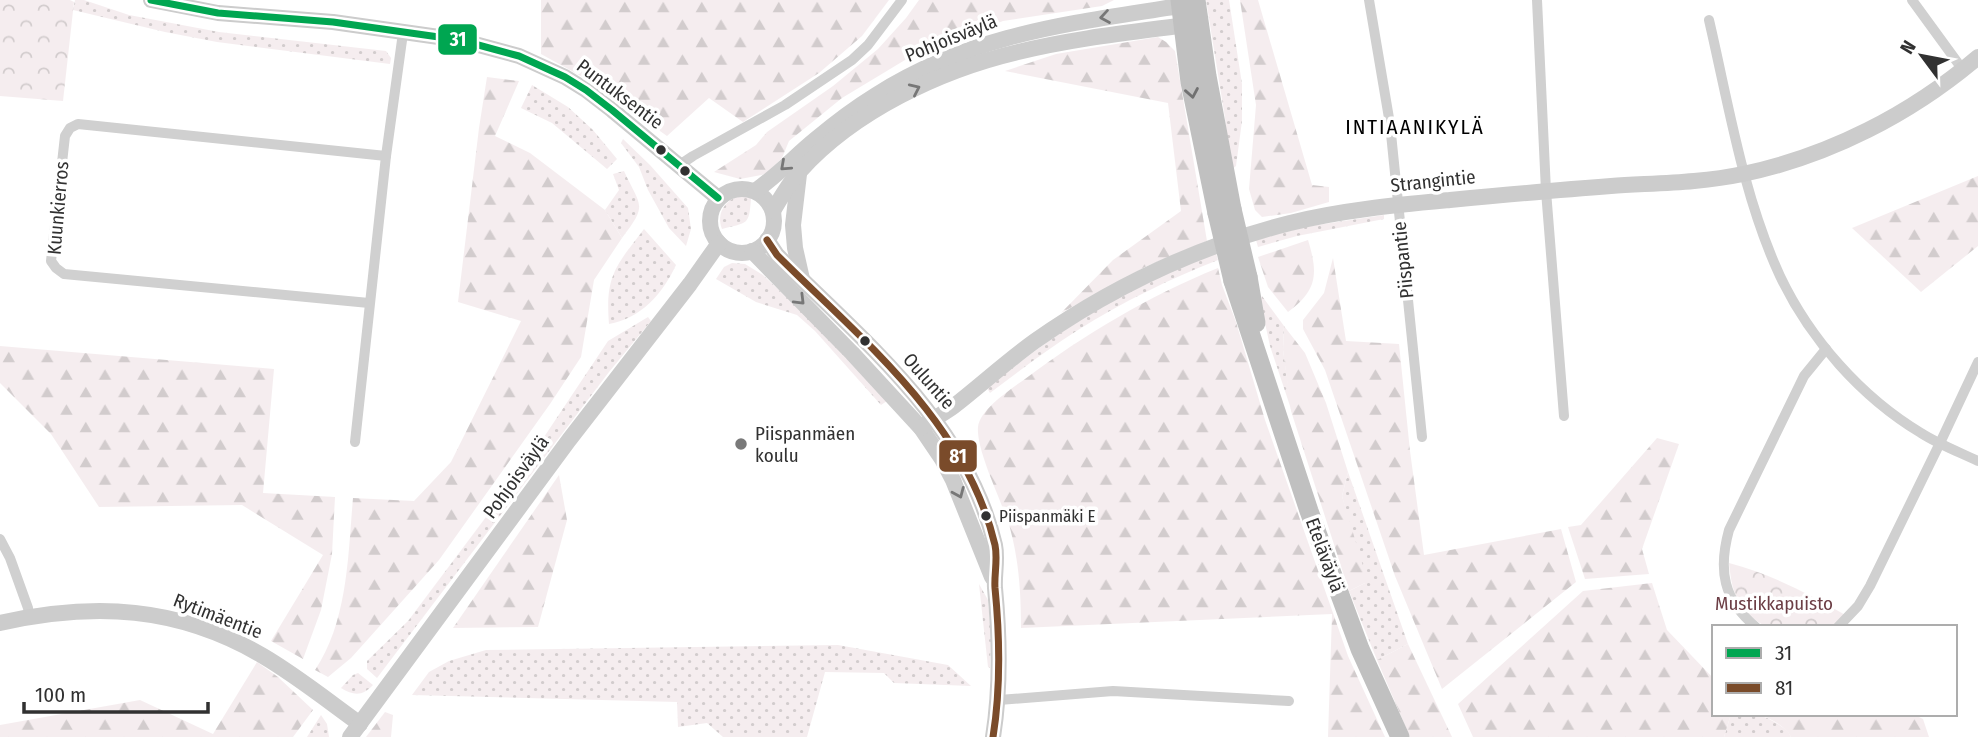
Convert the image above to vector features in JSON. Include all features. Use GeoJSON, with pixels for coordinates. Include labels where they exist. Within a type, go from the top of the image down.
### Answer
{"type":"FeatureCollection","features":[{"type":"Feature","properties":{"kind":"highway","name":"Eteläväylä"},"geometry":{"type":"LineString","coordinates":[[1188,2],[1193,95],[1225,211],[1263,369],[1309,511],[1360,649],[1400,737]]}},
{"type":"Feature","properties":{"kind":"main road","name":"Puntuksentie"},"geometry":{"type":"LineString","coordinates":[[151,0],[218,13],[333,22],[490,46],[565,77],[595,97],[718,198]]}},
{"type":"Feature","properties":{"kind":"main road","name":"Pohjoisväylä"},"geometry":{"type":"LineString","coordinates":[[755,191],[850,112],[877,94],[930,66],[975,47],[1026,32],[1148,6],[1188,2]]}},
{"type":"Feature","properties":{"kind":"main road","name":"Pohjoisväylä"},"geometry":{"type":"LineString","coordinates":[[773,211],[800,172],[816,155],[884,104],[918,87],[995,58],[1111,35],[1191,25]]}},
{"type":"Feature","properties":{"kind":"main road","name":"Strangintie"},"geometry":{"type":"LineString","coordinates":[[920,428],[954,405],[1034,341],[1104,297],[1192,255],[1290,223],[1326,215],[1397,205],[1717,178],[1745,173],[1790,161],[1869,129],[1902,112],[1978,57]]}},
{"type":"Feature","properties":{"kind":"main road"},"geometry":{"type":"LineString","coordinates":[[800,172],[793,225],[802,279]]}},
{"type":"Feature","properties":{"kind":"main road"},"geometry":{"type":"LineString","coordinates":[[746,188],[755,191],[763,196],[773,211],[774,226],[767,240],[752,251],[733,252],[719,243],[711,232],[709,223],[713,206],[726,192],[746,188]]}},
{"type":"Feature","properties":{"kind":"main road","name":"Ouluntie"},"geometry":{"type":"LineString","coordinates":[[767,240],[777,255],[866,343],[935,418],[963,463],[985,510],[996,549],[995,585],[999,634],[999,701],[993,737]]}},
{"type":"Feature","properties":{"kind":"main road","name":"Pohjoisväylä"},"geometry":{"type":"LineString","coordinates":[[354,730],[719,243]]}},
{"type":"Feature","properties":{"kind":"main road","name":"Ouluntie"},"geometry":{"type":"LineString","coordinates":[[752,251],[852,353],[920,428],[953,480],[995,585]]}},
{"type":"Feature","properties":{"kind":"main road","name":"Rytimäentie"},"geometry":{"type":"LineString","coordinates":[[0,623],[29,616],[84,610],[114,610],[178,620],[238,643],[263,656],[303,682],[354,730]]}},
{"type":"Feature","properties":{"kind":"street"},"geometry":{"type":"LineString","coordinates":[[678,166],[785,105],[852,60],[868,45],[902,0]]}},
{"type":"Feature","properties":{"kind":"street","name":"Piispantie"},"geometry":{"type":"LineString","coordinates":[[1369,0],[1390,124],[1422,437]]}},
{"type":"Feature","properties":{"kind":"street"},"geometry":{"type":"LineString","coordinates":[[1537,0],[1546,191],[1564,416]]}},
{"type":"Feature","properties":{"kind":"street"},"geometry":{"type":"LineString","coordinates":[[1912,0],[1963,70]]}},
{"type":"Feature","properties":{"kind":"street"},"geometry":{"type":"LineString","coordinates":[[1709,20],[1758,219],[1782,279],[1795,303],[1826,349],[1876,400],[1921,434],[1978,461]]}},
{"type":"Feature","properties":{"kind":"street"},"geometry":{"type":"LineString","coordinates":[[355,442],[386,156],[403,33]]}},
{"type":"Feature","properties":{"kind":"street","name":"Kuunkierros"},"geometry":{"type":"LineString","coordinates":[[369,303],[64,274],[51,261],[65,136],[70,128],[78,124],[386,156]]}},
{"type":"Feature","properties":{"kind":"street"},"geometry":{"type":"LineString","coordinates":[[1754,625],[1736,606],[1729,593],[1722,562],[1723,549],[1729,530],[1804,376],[1826,349]]}},
{"type":"Feature","properties":{"kind":"street"},"geometry":{"type":"LineString","coordinates":[[1840,625],[1858,606],[1978,362]]}},
{"type":"Feature","properties":{"kind":"street"},"geometry":{"type":"LineString","coordinates":[[0,539],[10,558],[29,616]]}},
{"type":"Feature","properties":{"kind":"street"},"geometry":{"type":"LineString","coordinates":[[999,701],[1113,691],[1289,701]]}},
{"type":"Feature","properties":{"kind":"green space"},"geometry":{"type":"Polygon","coordinates":[[[0,0],[74,2],[63,101],[0,96],[0,0]]]}},
{"type":"Feature","properties":{"kind":"green space"},"geometry":{"type":"Polygon","coordinates":[[[75,0],[84,0],[129,15],[219,32],[386,51],[391,58],[390,64],[217,42],[165,32],[73,10],[75,0]]]}},
{"type":"Feature","properties":{"kind":"green space"},"geometry":{"type":"Polygon","coordinates":[[[541,0],[889,0],[862,36],[819,73],[743,122],[709,98],[667,136],[588,80],[541,54],[541,0]]]}},
{"type":"Feature","properties":{"kind":"green space"},"geometry":{"type":"Polygon","coordinates":[[[919,0],[1114,0],[1102,6],[1003,21],[905,60],[842,98],[789,141],[782,158],[766,174],[740,179],[714,172],[756,145],[767,132],[833,86],[878,49],[919,0]]]}},
{"type":"Feature","properties":{"kind":"green space"},"geometry":{"type":"Polygon","coordinates":[[[1206,0],[1229,0],[1242,84],[1242,121],[1236,166],[1230,171],[1225,118],[1206,0]]]}},
{"type":"Feature","properties":{"kind":"green space"},"geometry":{"type":"Polygon","coordinates":[[[1240,0],[1258,0],[1312,185],[1329,187],[1329,202],[1291,213],[1262,217],[1255,210],[1249,189],[1256,105],[1240,0]]]}},
{"type":"Feature","properties":{"kind":"green space"},"geometry":{"type":"Polygon","coordinates":[[[1158,37],[1175,51],[1207,241],[1145,267],[1061,313],[1113,260],[1181,211],[1168,103],[1005,71],[1056,54],[1158,37]]]}},
{"type":"Feature","properties":{"kind":"green space"},"geometry":{"type":"Polygon","coordinates":[[[487,77],[519,81],[495,136],[530,153],[605,210],[622,238],[594,280],[581,357],[550,404],[439,560],[351,658],[328,677],[315,670],[326,651],[340,609],[353,498],[414,501],[451,462],[521,321],[458,302],[487,77]]]}},
{"type":"Feature","properties":{"kind":"green space"},"geometry":{"type":"Polygon","coordinates":[[[532,85],[568,107],[593,130],[617,159],[607,169],[552,123],[521,108],[532,85]]]}},
{"type":"Feature","properties":{"kind":"green space"},"geometry":{"type":"Polygon","coordinates":[[[623,139],[688,208],[691,229],[686,246],[669,228],[639,167],[621,143],[623,139]]]}},
{"type":"Feature","properties":{"kind":"green space"},"geometry":{"type":"Polygon","coordinates":[[[624,171],[638,199],[639,212],[622,238],[605,210],[619,190],[613,174],[624,171]]]}},
{"type":"Feature","properties":{"kind":"green space"},"geometry":{"type":"Polygon","coordinates":[[[1978,176],[1978,246],[1921,292],[1852,228],[1978,176]]]}},
{"type":"Feature","properties":{"kind":"green space"},"geometry":{"type":"Polygon","coordinates":[[[741,195],[751,198],[748,218],[742,223],[722,229],[720,218],[723,208],[730,200],[741,195]]]}},
{"type":"Feature","properties":{"kind":"green space"},"geometry":{"type":"Polygon","coordinates":[[[1384,215],[1384,219],[1297,236],[1258,247],[1256,240],[1297,228],[1384,215]]]}},
{"type":"Feature","properties":{"kind":"green space"},"geometry":{"type":"Polygon","coordinates":[[[644,229],[676,265],[649,304],[631,316],[609,324],[609,294],[614,272],[644,229]]]}},
{"type":"Feature","properties":{"kind":"green space"},"geometry":{"type":"Polygon","coordinates":[[[1308,240],[1313,262],[1313,280],[1305,296],[1288,312],[1268,287],[1258,257],[1308,240]]]}},
{"type":"Feature","properties":{"kind":"green space"},"geometry":{"type":"Polygon","coordinates":[[[1216,253],[1218,260],[1146,292],[1078,330],[990,393],[987,388],[1007,372],[1089,314],[1133,289],[1216,253]]]}},
{"type":"Feature","properties":{"kind":"green space"},"geometry":{"type":"Polygon","coordinates":[[[1333,258],[1346,341],[1399,344],[1424,555],[1561,529],[1576,582],[1442,689],[1395,576],[1325,370],[1303,329],[1303,320],[1324,293],[1333,258]]]}},
{"type":"Feature","properties":{"kind":"green space"},"geometry":{"type":"Polygon","coordinates":[[[732,263],[745,264],[763,275],[818,327],[887,401],[881,405],[815,331],[797,315],[756,302],[716,279],[724,267],[732,263]]]}},
{"type":"Feature","properties":{"kind":"green space"},"geometry":{"type":"Polygon","coordinates":[[[1218,268],[1265,420],[1348,656],[1385,737],[1328,737],[1332,614],[1021,628],[1016,553],[1007,517],[981,449],[978,427],[980,420],[1005,394],[1094,331],[1167,291],[1218,268]]]}},
{"type":"Feature","properties":{"kind":"green space"},"geometry":{"type":"Polygon","coordinates":[[[1262,296],[1284,326],[1283,350],[1292,412],[1270,346],[1260,300],[1262,296]]]}},
{"type":"Feature","properties":{"kind":"green space"},"geometry":{"type":"Polygon","coordinates":[[[648,317],[651,321],[609,372],[377,678],[367,669],[367,661],[408,621],[542,440],[608,341],[648,317]]]}},
{"type":"Feature","properties":{"kind":"green space"},"geometry":{"type":"Polygon","coordinates":[[[1284,326],[1305,353],[1326,403],[1348,472],[1342,496],[1366,576],[1365,583],[1349,591],[1291,411],[1283,350],[1284,326]]]}},
{"type":"Feature","properties":{"kind":"green space"},"geometry":{"type":"Polygon","coordinates":[[[0,346],[274,369],[263,493],[335,497],[332,554],[321,610],[303,659],[271,641],[323,555],[242,505],[99,507],[51,434],[0,383],[0,346]]]}},
{"type":"Feature","properties":{"kind":"green space"},"geometry":{"type":"Polygon","coordinates":[[[1657,438],[1679,444],[1642,549],[1649,574],[1585,579],[1568,527],[1581,525],[1657,438]]]}},
{"type":"Feature","properties":{"kind":"green space"},"geometry":{"type":"Polygon","coordinates":[[[1348,472],[1408,644],[1377,660],[1349,591],[1365,583],[1342,496],[1348,472]]]}},
{"type":"Feature","properties":{"kind":"green space"},"geometry":{"type":"Polygon","coordinates":[[[559,475],[567,520],[538,627],[453,628],[559,475]]]}},
{"type":"Feature","properties":{"kind":"green space","name":"Mustikkapuisto"},"geometry":{"type":"Polygon","coordinates":[[[1729,563],[1790,585],[1847,616],[1834,625],[1764,625],[1743,608],[1732,584],[1729,563]]]}},
{"type":"Feature","properties":{"kind":"green space"},"geometry":{"type":"Polygon","coordinates":[[[1652,583],[1667,630],[1712,677],[1712,716],[1730,716],[1724,737],[1473,737],[1458,704],[1583,591],[1652,583]]]}},
{"type":"Feature","properties":{"kind":"green space"},"geometry":{"type":"Polygon","coordinates":[[[979,584],[988,600],[990,668],[988,667],[979,584]]]}},
{"type":"Feature","properties":{"kind":"green space"},"geometry":{"type":"Polygon","coordinates":[[[1408,644],[1452,737],[1410,737],[1377,660],[1408,644]]]}},
{"type":"Feature","properties":{"kind":"green space"},"geometry":{"type":"Polygon","coordinates":[[[838,645],[948,665],[971,686],[894,683],[884,673],[825,672],[807,737],[723,737],[707,723],[678,727],[677,702],[412,695],[429,672],[449,661],[486,650],[838,645]]]}},
{"type":"Feature","properties":{"kind":"green space"},"geometry":{"type":"Polygon","coordinates":[[[257,662],[278,677],[313,710],[293,737],[0,737],[0,725],[140,700],[213,734],[257,662]]]}},
{"type":"Feature","properties":{"kind":"green space"},"geometry":{"type":"Polygon","coordinates":[[[358,673],[373,685],[358,694],[341,688],[353,675],[358,673]]]}},
{"type":"Feature","properties":{"kind":"green space"},"geometry":{"type":"Polygon","coordinates":[[[385,712],[393,715],[391,737],[366,737],[385,712]]]}},
{"type":"Feature","properties":{"kind":"green space"},"geometry":{"type":"Polygon","coordinates":[[[321,715],[327,724],[329,737],[307,737],[321,715]]]}},
{"type":"Feature","properties":{"kind":"green space"},"geometry":{"type":"Polygon","coordinates":[[[1730,716],[1761,716],[1784,728],[1791,737],[1724,737],[1730,716]]]}},
{"type":"Feature","properties":{"kind":"green space"},"geometry":{"type":"Polygon","coordinates":[[[1763,716],[1917,716],[1923,719],[1929,737],[1791,737],[1772,720],[1763,716]]]}},
{"type":"Feature","properties":{"kind":"transit line","name":"31"},"geometry":{"type":"LineString","coordinates":[[151,0],[218,13],[333,22],[460,40],[519,56],[586,90],[718,198]]}},
{"type":"Feature","properties":{"kind":"transit line","name":"81"},"geometry":{"type":"LineString","coordinates":[[767,240],[777,255],[907,386],[936,422],[961,460],[981,501],[996,556],[999,663],[993,737]]}},
{"type":"Feature","properties":{"kind":"place","name":"Piispanmäen koulu"},"geometry":{"type":"Point","coordinates":[741,444]}},
{"type":"Feature","properties":{"kind":"place","name":"Piispanmäki E"},"geometry":{"type":"Point","coordinates":[986,516]}},
{"type":"Feature","properties":{"kind":"district","name":"INTIAANIKYLÄ"},"geometry":{"type":"Point","coordinates":[1415,127]}}]}
